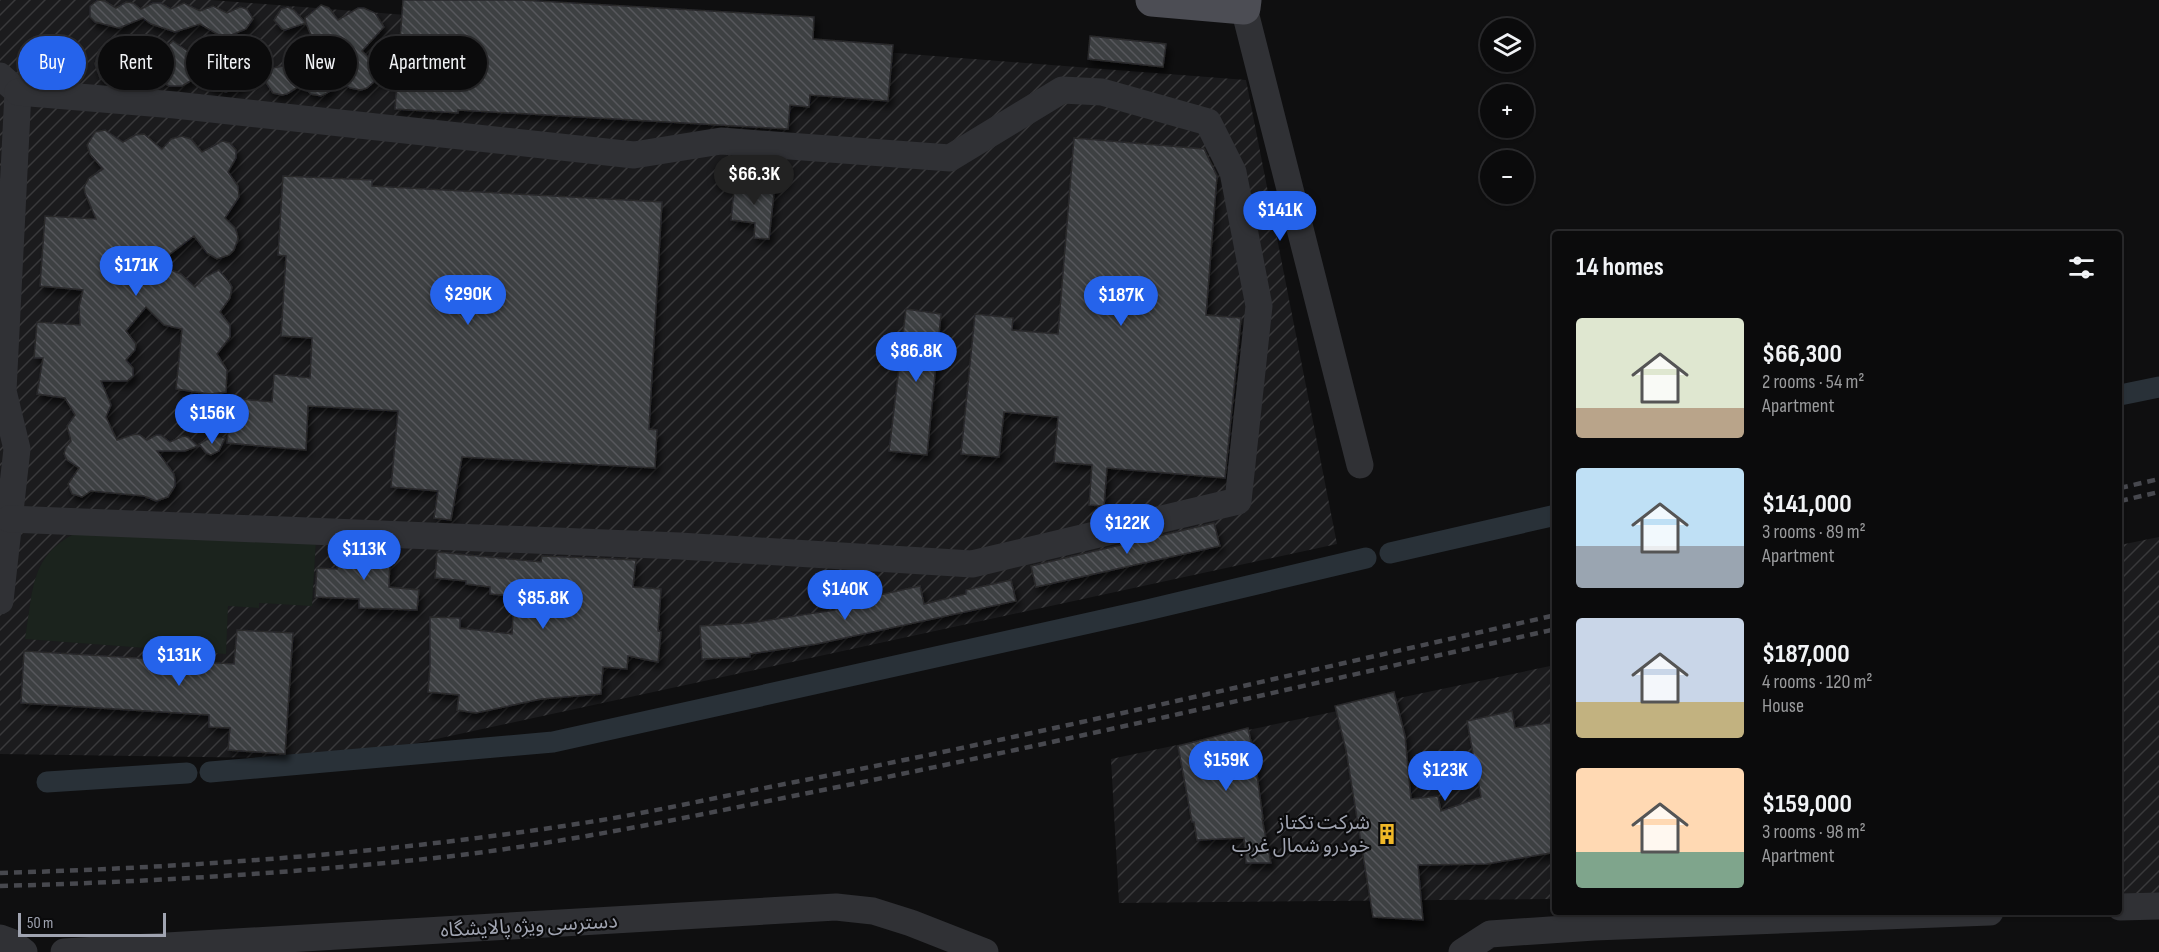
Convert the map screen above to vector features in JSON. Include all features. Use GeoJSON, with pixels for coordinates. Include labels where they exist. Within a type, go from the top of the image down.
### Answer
{"type":"FeatureCollection","features":[{"type":"Feature","properties":{"kind":"main road"},"geometry":{"type":"LineString","coordinates":[[1152,0],[1244,4]]}},
{"type":"Feature","properties":{"kind":"street"},"geometry":{"type":"LineString","coordinates":[[1244,4],[1360,465]]}},
{"type":"Feature","properties":{"kind":"street"},"geometry":{"type":"LineString","coordinates":[[0,600],[9,519],[17,449],[3,391],[9,84],[175,105],[634,155],[721,141],[950,158],[1062,90],[1102,92],[1208,122],[1233,172],[1258,306],[1238,501],[972,564],[680,546],[9,519]]}},
{"type":"Feature","properties":{"kind":"street"},"geometry":{"type":"LineString","coordinates":[[2122,907],[2159,906]]}},
{"type":"Feature","properties":{"kind":"street","name":"دسترسی ویژه پالایشگاه"},"geometry":{"type":"LineString","coordinates":[[64,952],[836,907],[873,911],[986,952]]}},
{"type":"Feature","properties":{"kind":"street"},"geometry":{"type":"LineString","coordinates":[[1462,952],[1490,934],[1594,927],[1911,915]]}},
{"type":"Feature","properties":{"kind":"street"},"geometry":{"type":"LineString","coordinates":[[0,938],[11,942],[21,952],[24,952]]}},
{"type":"Feature","properties":{"kind":"shaded area"},"geometry":{"type":"Polygon","coordinates":[[[0,0],[211,0],[1246,80],[1337,544],[344,759],[0,754],[0,0]]]}},
{"type":"Feature","properties":{"kind":"shaded area"},"geometry":{"type":"Polygon","coordinates":[[[82,530],[316,540],[312,606],[259,603],[259,608],[228,606],[226,654],[25,639],[33,589],[43,562],[64,540],[82,530]]]}},
{"type":"Feature","properties":{"kind":"shaded area"},"geometry":{"type":"Polygon","coordinates":[[[2159,537],[2159,894],[2122,894],[2122,545],[2159,537]]]}},
{"type":"Feature","properties":{"kind":"shaded area"},"geometry":{"type":"Polygon","coordinates":[[[1552,666],[1552,899],[1119,903],[1111,759],[1552,666]]]}},
{"type":"Feature","properties":{"kind":"building"},"geometry":{"type":"Polygon","coordinates":[[[98,0],[105,1],[116,8],[126,2],[133,3],[141,9],[153,3],[161,3],[171,9],[184,3],[200,11],[213,6],[227,13],[240,7],[247,9],[253,19],[246,29],[229,36],[221,36],[200,24],[175,32],[151,24],[143,18],[119,28],[95,22],[90,17],[90,6],[98,0]]]}},
{"type":"Feature","properties":{"kind":"building"},"geometry":{"type":"Polygon","coordinates":[[[403,0],[521,0],[814,17],[813,39],[893,45],[888,101],[810,95],[809,107],[790,105],[788,129],[458,110],[458,113],[395,109],[396,90],[487,90],[487,36],[400,36],[403,0]]]}},
{"type":"Feature","properties":{"kind":"building"},"geometry":{"type":"Polygon","coordinates":[[[321,5],[329,8],[338,20],[358,8],[375,13],[384,27],[376,36],[369,36],[369,43],[362,51],[369,58],[369,86],[357,89],[357,36],[311,36],[305,18],[321,5]]]}},
{"type":"Feature","properties":{"kind":"building"},"geometry":{"type":"Polygon","coordinates":[[[288,7],[306,23],[285,30],[274,20],[281,9],[288,7]]]}},
{"type":"Feature","properties":{"kind":"building"},"geometry":{"type":"Polygon","coordinates":[[[1090,36],[1166,44],[1163,67],[1088,59],[1090,36]]]}},
{"type":"Feature","properties":{"kind":"building"},"geometry":{"type":"Polygon","coordinates":[[[174,42],[186,50],[186,84],[174,86],[174,42]]]}},
{"type":"Feature","properties":{"kind":"building"},"geometry":{"type":"Polygon","coordinates":[[[98,54],[98,72],[95,64],[98,54]]]}},
{"type":"Feature","properties":{"kind":"building"},"geometry":{"type":"Polygon","coordinates":[[[283,66],[284,90],[293,90],[282,95],[273,93],[271,90],[272,69],[283,66]]]}},
{"type":"Feature","properties":{"kind":"building"},"geometry":{"type":"Polygon","coordinates":[[[307,90],[330,90],[321,96],[311,94],[307,90]]]}},
{"type":"Feature","properties":{"kind":"building"},"geometry":{"type":"Polygon","coordinates":[[[105,130],[123,142],[135,135],[144,134],[162,149],[171,139],[181,136],[191,139],[202,152],[222,141],[230,143],[236,150],[236,158],[228,172],[238,186],[239,197],[225,218],[237,233],[238,239],[234,250],[229,255],[217,259],[207,253],[194,236],[157,264],[181,274],[195,287],[205,277],[219,270],[232,287],[230,298],[220,312],[230,325],[230,337],[217,354],[227,370],[226,392],[210,394],[176,389],[182,329],[164,325],[146,307],[126,331],[136,344],[135,350],[126,360],[133,368],[133,376],[127,381],[101,381],[111,405],[106,417],[117,440],[135,434],[147,440],[161,435],[170,442],[183,436],[188,437],[198,446],[185,451],[157,451],[174,474],[175,486],[168,497],[156,501],[144,496],[91,491],[82,497],[72,494],[68,484],[79,468],[67,460],[64,454],[71,441],[67,426],[75,415],[65,398],[37,394],[43,358],[34,358],[37,322],[80,325],[79,307],[83,290],[40,286],[45,216],[96,219],[84,187],[89,178],[103,169],[90,154],[87,145],[95,132],[105,130]]]}},
{"type":"Feature","properties":{"kind":"building"},"geometry":{"type":"Polygon","coordinates":[[[1074,138],[1204,149],[1217,176],[1206,315],[1241,318],[1225,478],[1107,468],[1104,506],[1089,505],[1092,465],[1054,462],[1058,417],[1004,412],[999,457],[961,454],[975,314],[1013,318],[1012,330],[1058,334],[1074,138]]]}},
{"type":"Feature","properties":{"kind":"building"},"geometry":{"type":"Polygon","coordinates":[[[283,176],[372,180],[372,186],[662,202],[649,429],[657,430],[655,468],[462,457],[451,520],[434,518],[438,491],[391,487],[398,411],[308,406],[306,450],[227,443],[231,398],[272,402],[274,374],[310,378],[312,338],[281,336],[286,256],[278,255],[283,176]]]}},
{"type":"Feature","properties":{"kind":"building"},"geometry":{"type":"Polygon","coordinates":[[[735,180],[775,184],[769,239],[754,238],[755,223],[731,220],[735,180]]]}},
{"type":"Feature","properties":{"kind":"building"},"geometry":{"type":"Polygon","coordinates":[[[906,309],[941,314],[927,455],[889,451],[906,309]]]}},
{"type":"Feature","properties":{"kind":"building"},"geometry":{"type":"Polygon","coordinates":[[[211,437],[225,438],[219,451],[211,455],[206,453],[199,444],[211,437]]]}},
{"type":"Feature","properties":{"kind":"building"},"geometry":{"type":"Polygon","coordinates":[[[1214,523],[1220,546],[1036,587],[1031,566],[1214,523]]]}},
{"type":"Feature","properties":{"kind":"building"},"geometry":{"type":"Polygon","coordinates":[[[338,548],[390,552],[389,587],[419,590],[417,610],[359,608],[359,599],[315,597],[317,568],[337,569],[338,548]]]}},
{"type":"Feature","properties":{"kind":"building"},"geometry":{"type":"Polygon","coordinates":[[[437,552],[541,562],[542,556],[636,560],[633,587],[661,589],[658,662],[628,656],[627,669],[603,667],[601,694],[541,699],[476,713],[457,710],[459,695],[428,692],[430,617],[460,618],[460,628],[512,634],[514,596],[490,594],[490,587],[466,584],[466,581],[435,578],[437,552]]]}},
{"type":"Feature","properties":{"kind":"building"},"geometry":{"type":"Polygon","coordinates":[[[1011,580],[1016,601],[817,644],[750,654],[750,657],[702,659],[700,626],[750,623],[835,610],[834,605],[920,586],[924,604],[966,594],[966,590],[1011,580]]]}},
{"type":"Feature","properties":{"kind":"building"},"geometry":{"type":"Polygon","coordinates":[[[237,630],[293,633],[285,754],[228,750],[230,728],[209,727],[209,715],[21,703],[24,651],[234,664],[237,630]]]}},
{"type":"Feature","properties":{"kind":"building"},"geometry":{"type":"Polygon","coordinates":[[[1394,692],[1405,736],[1411,799],[1438,796],[1441,811],[1481,797],[1467,721],[1512,711],[1515,728],[1552,723],[1552,853],[1487,864],[1418,865],[1423,920],[1373,917],[1346,750],[1335,706],[1394,692]]]}},
{"type":"Feature","properties":{"kind":"building"},"geometry":{"type":"Polygon","coordinates":[[[1248,728],[1271,863],[1246,863],[1244,838],[1197,840],[1178,746],[1248,728]]]}},
{"type":"Feature","properties":{"kind":"waterway"},"geometry":{"type":"LineString","coordinates":[[2122,395],[2159,387]]}},
{"type":"Feature","properties":{"kind":"waterway"},"geometry":{"type":"LineString","coordinates":[[1390,553],[1552,516]]}},
{"type":"Feature","properties":{"kind":"waterway"},"geometry":{"type":"LineString","coordinates":[[210,772],[553,742],[1143,611],[1366,558]]}},
{"type":"Feature","properties":{"kind":"waterway"},"geometry":{"type":"LineString","coordinates":[[47,782],[187,773]]}},
{"type":"Feature","properties":{"kind":"railway"},"geometry":{"type":"LineString","coordinates":[[2122,488],[2159,479]]}},
{"type":"Feature","properties":{"kind":"railway"},"geometry":{"type":"LineString","coordinates":[[2122,501],[2159,492]]}},
{"type":"Feature","properties":{"kind":"railway"},"geometry":{"type":"LineString","coordinates":[[0,873],[152,867],[305,856],[457,841],[608,819],[986,743],[1552,616]]}},
{"type":"Feature","properties":{"kind":"railway"},"geometry":{"type":"LineString","coordinates":[[0,886],[111,882],[333,868],[444,857],[579,837],[992,755],[1552,630]]}},
{"type":"Feature","properties":{"kind":"place","name":"شرکت تکتاز خودرو شمال غرب"},"geometry":{"type":"Point","coordinates":[1387,834]}}]}
